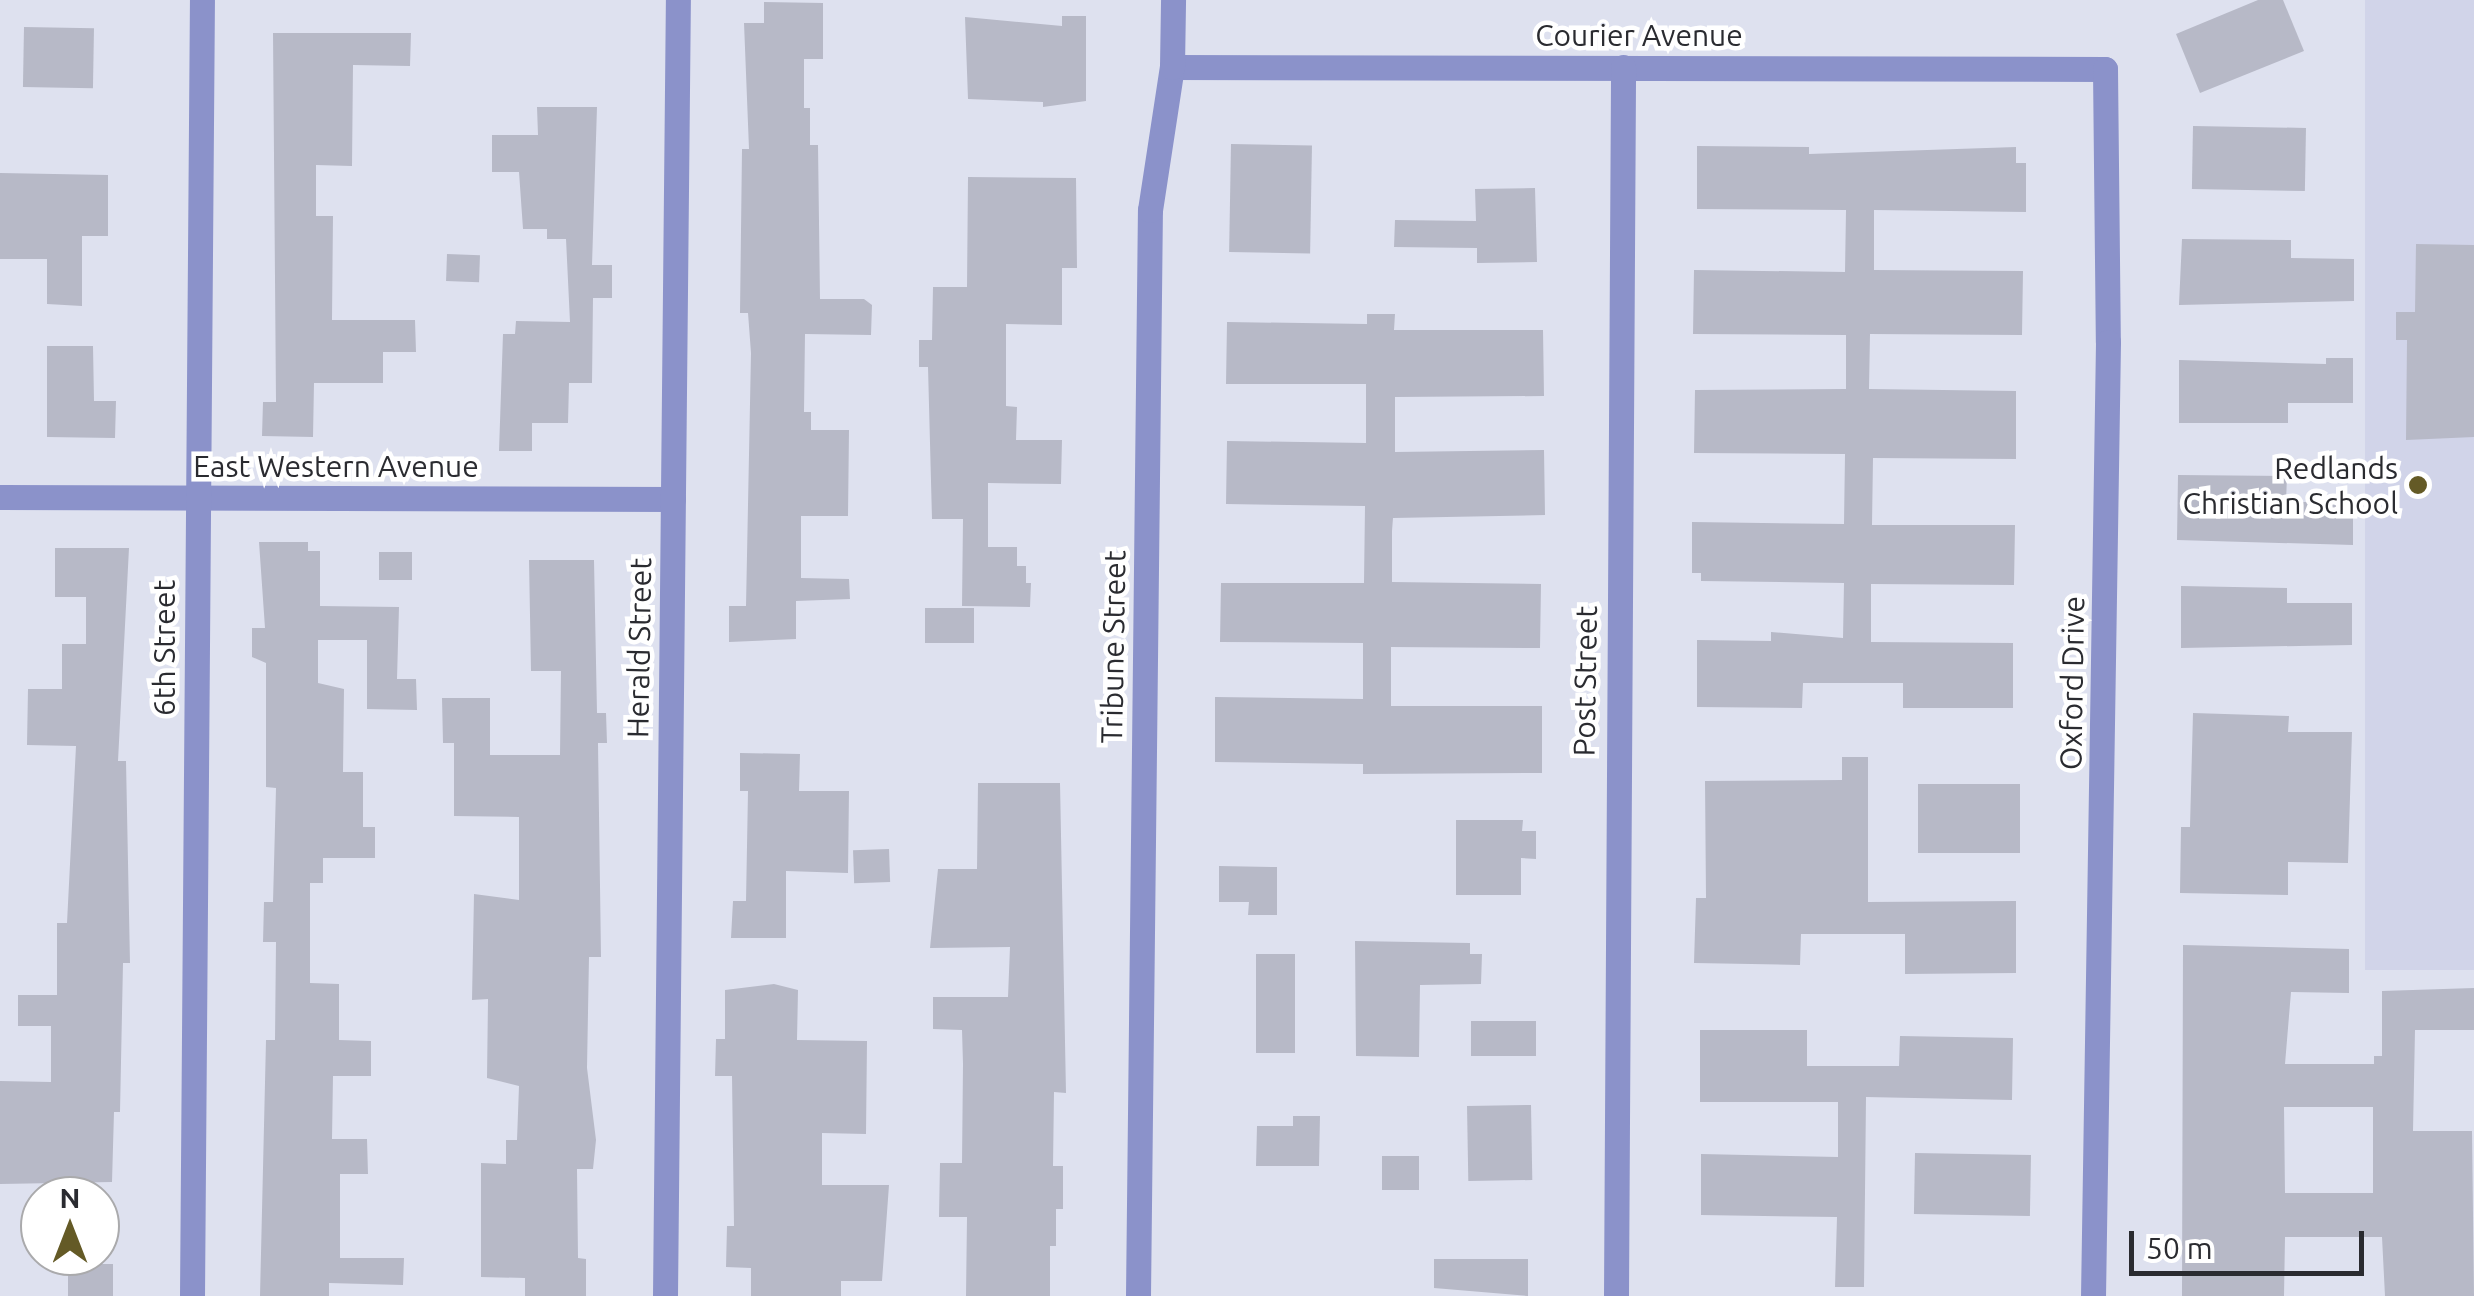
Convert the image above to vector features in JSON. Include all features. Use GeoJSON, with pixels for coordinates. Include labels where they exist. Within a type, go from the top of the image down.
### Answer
{"type":"FeatureCollection","features":[{"type":"Feature","properties":{"kind":"street","name":"6th Street"},"geometry":{"type":"LineString","coordinates":[[192,1296],[202,0]]}},
{"type":"Feature","properties":{"kind":"street","name":"Herald Street"},"geometry":{"type":"LineString","coordinates":[[665,1296],[678,0]]}},
{"type":"Feature","properties":{"kind":"street","name":"Tribune Street"},"geometry":{"type":"LineString","coordinates":[[1138,1296],[1150,210],[1172,67],[1174,0]]}},
{"type":"Feature","properties":{"kind":"street","name":"Courier Avenue"},"geometry":{"type":"LineString","coordinates":[[1172,67],[2104,69]]}},
{"type":"Feature","properties":{"kind":"street","name":"Post Street"},"geometry":{"type":"LineString","coordinates":[[1616,1296],[1623,67]]}},
{"type":"Feature","properties":{"kind":"street","name":"Oxford Drive"},"geometry":{"type":"LineString","coordinates":[[2094,1296],[2107,462],[2104,69]]}},
{"type":"Feature","properties":{"kind":"street","name":"East Western Avenue"},"geometry":{"type":"LineString","coordinates":[[0,497],[673,499]]}},
{"type":"Feature","properties":{"kind":"shaded area","name":"Redlands Christian School"},"geometry":{"type":"Polygon","coordinates":[[[2365,0],[2474,0],[2474,970],[2365,970],[2365,0]]]}},
{"type":"Feature","properties":{"kind":"building"},"geometry":{"type":"Polygon","coordinates":[[[2258,0],[2283,0],[2304,51],[2200,93],[2176,34],[2258,0]]]}},
{"type":"Feature","properties":{"kind":"building"},"geometry":{"type":"Polygon","coordinates":[[[764,2],[823,3],[823,59],[804,59],[804,108],[810,108],[810,145],[818,145],[820,299],[864,299],[872,305],[871,335],[805,334],[804,412],[811,412],[811,430],[849,430],[848,516],[801,516],[801,578],[849,579],[850,599],[796,601],[796,639],[729,642],[729,606],[746,606],[751,353],[748,313],[740,313],[742,149],[749,149],[744,23],[764,23],[764,2]]]}},
{"type":"Feature","properties":{"kind":"building"},"geometry":{"type":"Polygon","coordinates":[[[1062,16],[1086,16],[1086,101],[1043,107],[1043,102],[968,99],[965,17],[1062,26],[1062,16]]]}},
{"type":"Feature","properties":{"kind":"building"},"geometry":{"type":"Polygon","coordinates":[[[24,27],[94,28],[93,88],[23,87],[24,27]]]}},
{"type":"Feature","properties":{"kind":"building"},"geometry":{"type":"Polygon","coordinates":[[[273,33],[411,33],[410,66],[353,65],[352,166],[316,165],[316,216],[333,216],[332,320],[415,320],[416,352],[383,352],[383,383],[314,383],[313,437],[262,436],[263,402],[276,402],[273,33]]]}},
{"type":"Feature","properties":{"kind":"building"},"geometry":{"type":"Polygon","coordinates":[[[537,107],[597,107],[592,265],[612,265],[612,298],[593,298],[592,383],[569,383],[568,423],[532,423],[532,451],[499,451],[503,334],[515,334],[516,321],[570,322],[566,239],[547,239],[547,229],[523,229],[519,172],[492,172],[492,135],[538,135],[537,107]]]}},
{"type":"Feature","properties":{"kind":"building"},"geometry":{"type":"Polygon","coordinates":[[[2193,126],[2306,128],[2305,191],[2192,189],[2193,126]]]}},
{"type":"Feature","properties":{"kind":"building"},"geometry":{"type":"Polygon","coordinates":[[[1231,144],[1312,145],[1310,253],[1229,252],[1231,144]]]}},
{"type":"Feature","properties":{"kind":"building"},"geometry":{"type":"Polygon","coordinates":[[[1697,146],[1809,147],[1809,154],[2016,147],[2016,163],[2026,163],[2026,212],[1874,210],[1874,270],[2023,271],[2022,335],[1870,334],[1869,389],[2016,391],[2016,459],[1873,458],[1872,525],[2015,525],[2014,585],[1871,584],[1871,642],[2013,643],[2013,708],[1903,708],[1903,683],[1803,683],[1802,708],[1697,707],[1697,640],[1771,641],[1771,632],[1843,638],[1844,583],[1701,581],[1701,573],[1692,573],[1692,522],[1844,524],[1845,454],[1694,453],[1695,390],[1846,389],[1846,335],[1693,334],[1694,270],[1845,272],[1846,210],[1697,209],[1697,146]]]}},
{"type":"Feature","properties":{"kind":"building"},"geometry":{"type":"Polygon","coordinates":[[[0,173],[108,175],[108,236],[82,236],[82,306],[47,304],[47,259],[0,259],[0,173]]]}},
{"type":"Feature","properties":{"kind":"building"},"geometry":{"type":"Polygon","coordinates":[[[968,177],[1076,178],[1077,268],[1062,268],[1062,325],[1006,324],[1006,406],[1017,407],[1016,440],[1062,440],[1061,484],[988,483],[988,547],[1017,547],[1017,566],[1026,566],[1026,583],[1031,583],[1030,607],[962,606],[963,519],[932,519],[928,367],[919,367],[919,340],[932,340],[933,287],[967,287],[968,177]]]}},
{"type":"Feature","properties":{"kind":"building"},"geometry":{"type":"Polygon","coordinates":[[[1535,188],[1537,262],[1477,263],[1477,248],[1394,247],[1395,220],[1476,221],[1475,189],[1535,188]]]}},
{"type":"Feature","properties":{"kind":"building"},"geometry":{"type":"Polygon","coordinates":[[[2182,239],[2291,240],[2291,258],[2354,259],[2354,301],[2179,305],[2182,239]]]}},
{"type":"Feature","properties":{"kind":"building"},"geometry":{"type":"Polygon","coordinates":[[[2416,244],[2474,245],[2474,437],[2406,440],[2407,340],[2396,340],[2396,312],[2415,312],[2416,244]]]}},
{"type":"Feature","properties":{"kind":"building"},"geometry":{"type":"Polygon","coordinates":[[[447,254],[480,255],[479,282],[446,281],[447,254]]]}},
{"type":"Feature","properties":{"kind":"building"},"geometry":{"type":"Polygon","coordinates":[[[1367,314],[1395,314],[1394,330],[1543,330],[1544,396],[1395,397],[1395,452],[1544,450],[1545,515],[1393,518],[1392,531],[1392,582],[1541,584],[1540,648],[1391,647],[1391,706],[1542,706],[1542,773],[1363,774],[1363,764],[1215,762],[1215,697],[1363,699],[1363,643],[1220,642],[1221,583],[1364,583],[1365,506],[1226,504],[1227,441],[1366,443],[1366,384],[1226,384],[1227,322],[1367,324],[1367,314]]]}},
{"type":"Feature","properties":{"kind":"building"},"geometry":{"type":"Polygon","coordinates":[[[47,346],[93,346],[94,401],[116,401],[115,438],[47,437],[47,346]]]}},
{"type":"Feature","properties":{"kind":"building"},"geometry":{"type":"Polygon","coordinates":[[[2326,358],[2353,358],[2353,403],[2288,403],[2288,423],[2179,423],[2179,360],[2326,364],[2326,358]]]}},
{"type":"Feature","properties":{"kind":"building"},"geometry":{"type":"Polygon","coordinates":[[[2178,475],[2287,476],[2286,502],[2353,502],[2353,545],[2177,540],[2178,475]]]}},
{"type":"Feature","properties":{"kind":"building"},"geometry":{"type":"Polygon","coordinates":[[[259,542],[308,542],[308,551],[320,551],[320,606],[399,607],[397,679],[416,679],[417,710],[367,709],[367,640],[318,640],[318,683],[344,689],[343,772],[363,772],[363,827],[375,827],[375,858],[323,858],[323,883],[310,883],[310,983],[339,984],[339,1040],[371,1041],[371,1076],[333,1076],[332,1139],[367,1139],[368,1174],[340,1174],[340,1258],[404,1258],[403,1285],[329,1283],[329,1296],[260,1296],[266,1040],[275,1040],[276,942],[263,942],[264,902],[273,902],[276,788],[266,787],[266,663],[252,657],[252,628],[265,628],[259,542]]]}},
{"type":"Feature","properties":{"kind":"building"},"geometry":{"type":"Polygon","coordinates":[[[55,548],[129,548],[118,761],[126,761],[130,963],[123,963],[120,1112],[114,1112],[112,1176],[20,1176],[20,1184],[0,1184],[0,1081],[51,1082],[51,1026],[18,1026],[18,995],[57,995],[57,923],[67,923],[76,746],[27,745],[28,689],[62,689],[62,644],[86,644],[86,597],[55,597],[55,548]]]}},
{"type":"Feature","properties":{"kind":"building"},"geometry":{"type":"Polygon","coordinates":[[[379,552],[412,552],[412,580],[379,580],[379,552]]]}},
{"type":"Feature","properties":{"kind":"building"},"geometry":{"type":"Polygon","coordinates":[[[529,560],[594,560],[597,713],[606,713],[607,743],[598,743],[601,957],[589,957],[587,1068],[596,1140],[593,1169],[577,1169],[578,1258],[586,1259],[586,1296],[525,1296],[525,1278],[481,1277],[481,1163],[506,1164],[506,1140],[517,1140],[519,1086],[487,1078],[488,999],[472,1000],[474,894],[519,900],[519,817],[454,816],[454,743],[443,743],[442,698],[490,698],[490,755],[560,755],[561,671],[531,671],[529,560]]]}},
{"type":"Feature","properties":{"kind":"building"},"geometry":{"type":"Polygon","coordinates":[[[2181,586],[2287,588],[2287,603],[2352,603],[2352,645],[2181,648],[2181,586]]]}},
{"type":"Feature","properties":{"kind":"building"},"geometry":{"type":"Polygon","coordinates":[[[925,608],[974,608],[974,643],[925,643],[925,608]]]}},
{"type":"Feature","properties":{"kind":"building"},"geometry":{"type":"Polygon","coordinates":[[[2193,713],[2289,716],[2288,732],[2352,732],[2348,863],[2288,862],[2288,895],[2180,893],[2181,827],[2190,827],[2193,713]]]}},
{"type":"Feature","properties":{"kind":"building"},"geometry":{"type":"Polygon","coordinates":[[[740,753],[800,754],[799,791],[849,791],[848,873],[786,871],[786,938],[731,938],[733,901],[746,901],[748,791],[740,791],[740,753]]]}},
{"type":"Feature","properties":{"kind":"building"},"geometry":{"type":"Polygon","coordinates":[[[1842,757],[1868,757],[1868,902],[2016,901],[2016,973],[1905,974],[1905,934],[1801,934],[1800,965],[1694,963],[1696,898],[1706,898],[1705,781],[1842,780],[1842,757]]]}},
{"type":"Feature","properties":{"kind":"building"},"geometry":{"type":"Polygon","coordinates":[[[978,783],[1060,783],[1066,1093],[1054,1092],[1053,1166],[1063,1166],[1063,1209],[1056,1209],[1056,1246],[1050,1246],[1050,1296],[966,1296],[967,1217],[939,1217],[940,1163],[962,1163],[963,1064],[962,1030],[933,1029],[933,997],[1008,997],[1010,947],[930,948],[938,869],[977,869],[978,783]]]}},
{"type":"Feature","properties":{"kind":"building"},"geometry":{"type":"Polygon","coordinates":[[[1918,784],[2020,784],[2020,853],[1918,853],[1918,784]]]}},
{"type":"Feature","properties":{"kind":"building"},"geometry":{"type":"Polygon","coordinates":[[[1456,820],[1523,820],[1522,831],[1536,831],[1536,859],[1521,858],[1521,895],[1456,895],[1456,820]]]}},
{"type":"Feature","properties":{"kind":"building"},"geometry":{"type":"Polygon","coordinates":[[[889,849],[890,882],[854,883],[853,850],[889,849]]]}},
{"type":"Feature","properties":{"kind":"building"},"geometry":{"type":"Polygon","coordinates":[[[1219,866],[1277,867],[1277,915],[1248,915],[1249,902],[1219,902],[1219,866]]]}},
{"type":"Feature","properties":{"kind":"building"},"geometry":{"type":"Polygon","coordinates":[[[1355,941],[1470,943],[1470,954],[1482,954],[1481,984],[1420,985],[1419,1057],[1356,1056],[1355,941]]]}},
{"type":"Feature","properties":{"kind":"building"},"geometry":{"type":"Polygon","coordinates":[[[2183,945],[2349,949],[2349,993],[2291,992],[2285,1064],[2374,1064],[2374,1056],[2382,1056],[2382,991],[2474,988],[2474,1030],[2415,1030],[2413,1131],[2472,1131],[2474,1296],[2385,1296],[2382,1237],[2285,1237],[2284,1296],[2182,1296],[2183,945]],[[2284,1107],[2285,1193],[2373,1193],[2373,1107],[2284,1107]]]}},
{"type":"Feature","properties":{"kind":"building"},"geometry":{"type":"Polygon","coordinates":[[[1256,954],[1295,954],[1295,1053],[1256,1053],[1256,954]]]}},
{"type":"Feature","properties":{"kind":"building"},"geometry":{"type":"Polygon","coordinates":[[[774,984],[798,990],[797,1040],[867,1041],[866,1134],[822,1133],[822,1185],[889,1185],[882,1281],[841,1281],[841,1296],[751,1296],[751,1268],[726,1267],[727,1226],[734,1226],[732,1076],[715,1076],[716,1039],[725,1039],[725,990],[774,984]]]}},
{"type":"Feature","properties":{"kind":"building"},"geometry":{"type":"Polygon","coordinates":[[[1471,1021],[1536,1021],[1536,1056],[1471,1056],[1471,1021]]]}},
{"type":"Feature","properties":{"kind":"building"},"geometry":{"type":"Polygon","coordinates":[[[1700,1030],[1807,1030],[1807,1066],[1899,1066],[1900,1036],[2013,1038],[2012,1100],[1866,1097],[1864,1287],[1835,1287],[1837,1217],[1701,1215],[1701,1154],[1838,1157],[1838,1102],[1700,1102],[1700,1030]]]}},
{"type":"Feature","properties":{"kind":"building"},"geometry":{"type":"Polygon","coordinates":[[[1531,1105],[1532,1180],[1468,1181],[1467,1106],[1531,1105]]]}},
{"type":"Feature","properties":{"kind":"building"},"geometry":{"type":"Polygon","coordinates":[[[1293,1116],[1320,1116],[1319,1166],[1256,1166],[1257,1126],[1293,1126],[1293,1116]]]}},
{"type":"Feature","properties":{"kind":"building"},"geometry":{"type":"Polygon","coordinates":[[[1915,1153],[2031,1155],[2030,1216],[1914,1214],[1915,1153]]]}},
{"type":"Feature","properties":{"kind":"building"},"geometry":{"type":"Polygon","coordinates":[[[1382,1156],[1419,1156],[1419,1190],[1382,1190],[1382,1156]]]}},
{"type":"Feature","properties":{"kind":"building"},"geometry":{"type":"Polygon","coordinates":[[[1434,1259],[1528,1259],[1528,1296],[1434,1288],[1434,1259]]]}},
{"type":"Feature","properties":{"kind":"building"},"geometry":{"type":"Polygon","coordinates":[[[68,1276],[113,1276],[113,1296],[68,1296],[68,1276]]]}},
{"type":"Feature","properties":{"kind":"place","name":"Redlands Christian School"},"geometry":{"type":"Point","coordinates":[2418,485]}}]}
